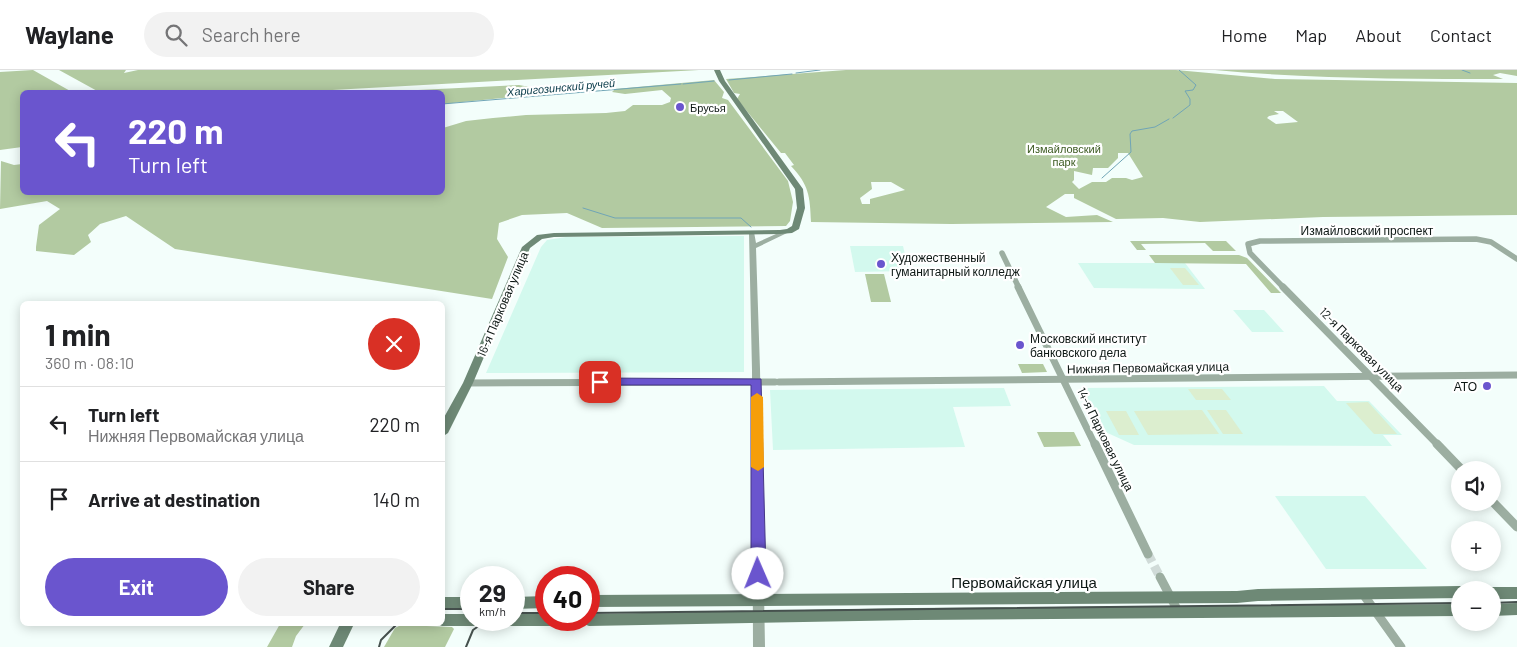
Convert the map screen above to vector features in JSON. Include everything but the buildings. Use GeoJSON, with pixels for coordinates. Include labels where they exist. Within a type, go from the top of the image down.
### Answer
{"type":"FeatureCollection","features":[{"type":"Feature","properties":{"kind":"main road"},"geometry":{"type":"LineString","coordinates":[[717,70],[722,81],[800,189],[801,208],[793,229],[785,232],[752,233]]}},
{"type":"Feature","properties":{"kind":"main road","name":"16-я Парковая улица"},"geometry":{"type":"LineString","coordinates":[[445,427],[468,383],[526,246],[532,240],[554,235],[752,233]]}},
{"type":"Feature","properties":{"kind":"main road","name":"Первомайская улица"},"geometry":{"type":"LineString","coordinates":[[600,601],[1171,598],[1451,592]]}},
{"type":"Feature","properties":{"kind":"main road"},"geometry":{"type":"LineString","coordinates":[[1501,592],[1517,593]]}},
{"type":"Feature","properties":{"kind":"main road"},"geometry":{"type":"LineString","coordinates":[[445,604],[460,603]]}},
{"type":"Feature","properties":{"kind":"main road"},"geometry":{"type":"LineString","coordinates":[[1501,610],[1517,609]]}},
{"type":"Feature","properties":{"kind":"main road"},"geometry":{"type":"LineString","coordinates":[[600,620],[1451,610]]}},
{"type":"Feature","properties":{"kind":"main road"},"geometry":{"type":"LineString","coordinates":[[445,620],[535,620]]}},
{"type":"Feature","properties":{"kind":"main road"},"geometry":{"type":"LineString","coordinates":[[336,647],[346,626]]}},
{"type":"Feature","properties":{"kind":"street"},"geometry":{"type":"LineString","coordinates":[[753,247],[785,232]]}},
{"type":"Feature","properties":{"kind":"street"},"geometry":{"type":"LineString","coordinates":[[752,233],[757,374],[759,647]]}},
{"type":"Feature","properties":{"kind":"street","name":"Измайловский проспект"},"geometry":{"type":"LineString","coordinates":[[1248,244],[1260,241],[1488,241],[1517,259]]}},
{"type":"Feature","properties":{"kind":"street","name":"12-я Парковая улица"},"geometry":{"type":"LineString","coordinates":[[1248,244],[1247,248],[1255,258],[1453,461]]}},
{"type":"Feature","properties":{"kind":"street","name":"14-я Парковая улица"},"geometry":{"type":"LineString","coordinates":[[1002,253],[1148,554]]}},
{"type":"Feature","properties":{"kind":"street","name":"Нижняя Первомайская улица"},"geometry":{"type":"LineString","coordinates":[[468,383],[757,374],[777,382],[1517,375]]}},
{"type":"Feature","properties":{"kind":"street"},"geometry":{"type":"LineString","coordinates":[[1501,510],[1517,527]]}},
{"type":"Feature","properties":{"kind":"street"},"geometry":{"type":"LineString","coordinates":[[1160,577],[1179,613]]}},
{"type":"Feature","properties":{"kind":"street"},"geometry":{"type":"LineString","coordinates":[[1363,594],[1401,647]]}},
{"type":"Feature","properties":{"kind":"shaded area"},"geometry":{"type":"Polygon","coordinates":[[[744,236],[744,372],[486,373],[541,247],[547,240],[566,237],[744,236]]]}},
{"type":"Feature","properties":{"kind":"shaded area","name":"Художественный гуманитарный колледж"},"geometry":{"type":"Polygon","coordinates":[[[850,246],[903,246],[909,271],[855,272],[850,246]]]}},
{"type":"Feature","properties":{"kind":"shaded area"},"geometry":{"type":"Polygon","coordinates":[[[1078,263],[1185,263],[1205,289],[1094,288],[1078,263]]]}},
{"type":"Feature","properties":{"kind":"shaded area"},"geometry":{"type":"Polygon","coordinates":[[[1170,268],[1185,268],[1199,285],[1183,285],[1170,268]]]}},
{"type":"Feature","properties":{"kind":"shaded area"},"geometry":{"type":"Polygon","coordinates":[[[1233,310],[1264,310],[1284,332],[1252,332],[1233,310]]]}},
{"type":"Feature","properties":{"kind":"shaded area"},"geometry":{"type":"Polygon","coordinates":[[[1324,386],[1337,401],[1369,401],[1402,435],[1383,435],[1392,446],[1134,445],[1101,430],[1080,388],[1324,386]]]}},
{"type":"Feature","properties":{"kind":"shaded area"},"geometry":{"type":"Polygon","coordinates":[[[1004,388],[1011,406],[953,407],[965,447],[773,450],[770,390],[1004,388]]]}},
{"type":"Feature","properties":{"kind":"shaded area"},"geometry":{"type":"Polygon","coordinates":[[[1188,389],[1222,389],[1231,400],[1196,400],[1188,389]]]}},
{"type":"Feature","properties":{"kind":"shaded area"},"geometry":{"type":"Polygon","coordinates":[[[1368,402],[1397,434],[1374,434],[1346,403],[1368,402]]]}},
{"type":"Feature","properties":{"kind":"shaded area"},"geometry":{"type":"Polygon","coordinates":[[[1202,410],[1219,434],[1148,435],[1134,411],[1202,410]]]}},
{"type":"Feature","properties":{"kind":"shaded area"},"geometry":{"type":"Polygon","coordinates":[[[1207,410],[1226,410],[1243,434],[1223,434],[1207,410]]]}},
{"type":"Feature","properties":{"kind":"shaded area"},"geometry":{"type":"Polygon","coordinates":[[[1106,411],[1126,411],[1139,435],[1119,435],[1106,411]]]}},
{"type":"Feature","properties":{"kind":"shaded area"},"geometry":{"type":"Polygon","coordinates":[[[1275,496],[1365,496],[1427,569],[1326,569],[1275,496]]]}},
{"type":"Feature","properties":{"kind":"green space"},"geometry":{"type":"Polygon","coordinates":[[[33,70],[68,90],[20,90],[20,147],[0,150],[0,72],[33,70]]]}},
{"type":"Feature","properties":{"kind":"green space"},"geometry":{"type":"Polygon","coordinates":[[[59,70],[126,70],[124,73],[138,70],[699,70],[333,90],[95,90],[59,70]]]}},
{"type":"Feature","properties":{"kind":"green space","name":"Измайловский парк"},"geometry":{"type":"Polygon","coordinates":[[[846,70],[1176,70],[1275,79],[1517,83],[1517,215],[1323,217],[1200,222],[1163,218],[1116,219],[1074,198],[1074,194],[1065,194],[1046,207],[1066,217],[1097,215],[1113,222],[951,224],[811,222],[807,191],[802,179],[791,166],[794,165],[785,153],[781,153],[737,99],[740,94],[734,93],[726,79],[846,70]],[[1274,111],[1279,114],[1267,118],[1276,124],[1298,122],[1283,111],[1274,111]],[[1118,153],[1118,158],[1108,168],[1093,168],[1092,175],[1074,171],[1074,180],[1072,182],[1079,189],[1092,182],[1106,182],[1112,178],[1132,180],[1143,177],[1128,153],[1118,153]],[[871,182],[872,189],[860,198],[862,204],[870,204],[870,199],[905,190],[891,182],[871,182]]]}},
{"type":"Feature","properties":{"kind":"green space"},"geometry":{"type":"Polygon","coordinates":[[[1215,70],[1517,70],[1517,76],[1500,73],[1493,75],[1503,79],[1359,78],[1215,70]]]}},
{"type":"Feature","properties":{"kind":"green space"},"geometry":{"type":"Polygon","coordinates":[[[714,80],[724,92],[722,98],[728,100],[788,181],[793,202],[790,221],[786,226],[602,228],[567,213],[522,215],[499,223],[497,239],[508,257],[492,299],[175,249],[126,216],[100,224],[88,235],[91,242],[74,255],[36,251],[39,225],[60,209],[47,201],[0,209],[1,161],[14,165],[20,164],[20,195],[445,195],[445,127],[466,121],[493,118],[625,111],[633,105],[662,105],[670,102],[671,98],[662,90],[625,94],[612,92],[615,89],[714,80]]]}},
{"type":"Feature","properties":{"kind":"green space"},"geometry":{"type":"Polygon","coordinates":[[[519,85],[540,89],[540,91],[522,96],[445,104],[445,90],[418,90],[519,85]]]}},
{"type":"Feature","properties":{"kind":"green space"},"geometry":{"type":"Polygon","coordinates":[[[1130,241],[1226,241],[1236,251],[1213,251],[1205,243],[1141,244],[1146,250],[1137,250],[1130,241]]]}},
{"type":"Feature","properties":{"kind":"green space"},"geometry":{"type":"Polygon","coordinates":[[[1149,255],[1239,255],[1247,258],[1281,293],[1271,293],[1246,264],[1155,263],[1149,255]]]}},
{"type":"Feature","properties":{"kind":"green space"},"geometry":{"type":"Polygon","coordinates":[[[865,274],[884,274],[891,302],[871,302],[865,274]]]}},
{"type":"Feature","properties":{"kind":"green space"},"geometry":{"type":"Polygon","coordinates":[[[1018,364],[1043,364],[1047,372],[1022,373],[1018,364]]]}},
{"type":"Feature","properties":{"kind":"green space"},"geometry":{"type":"Polygon","coordinates":[[[1037,432],[1074,432],[1081,446],[1044,447],[1037,432]]]}},
{"type":"Feature","properties":{"kind":"green space"},"geometry":{"type":"Polygon","coordinates":[[[279,626],[304,626],[296,636],[292,647],[267,647],[279,626]]]}},
{"type":"Feature","properties":{"kind":"green space"},"geometry":{"type":"Polygon","coordinates":[[[399,626],[426,626],[452,627],[454,629],[445,647],[384,647],[395,628],[399,626]]]}},
{"type":"Feature","properties":{"kind":"waterway","name":"Харигозинский ручей"},"geometry":{"type":"LineString","coordinates":[[796,73],[820,70]]}},
{"type":"Feature","properties":{"kind":"waterway"},"geometry":{"type":"LineString","coordinates":[[1173,118],[1190,105],[1190,99],[1185,91],[1193,90],[1196,85],[1179,70]]}},
{"type":"Feature","properties":{"kind":"waterway"},"geometry":{"type":"LineString","coordinates":[[1462,70],[1470,73]]}},
{"type":"Feature","properties":{"kind":"waterway","name":"Харигозинский ручей"},"geometry":{"type":"LineString","coordinates":[[729,80],[792,74]]}},
{"type":"Feature","properties":{"kind":"waterway","name":"Харигозинский ручей"},"geometry":{"type":"LineString","coordinates":[[683,84],[714,81]]}},
{"type":"Feature","properties":{"kind":"waterway","name":"Харигозинский ручей"},"geometry":{"type":"LineString","coordinates":[[445,104],[681,84]]}},
{"type":"Feature","properties":{"kind":"waterway"},"geometry":{"type":"LineString","coordinates":[[1102,178],[1131,152],[1130,134],[1132,131],[1155,127],[1169,119]]}},
{"type":"Feature","properties":{"kind":"waterway"},"geometry":{"type":"LineString","coordinates":[[583,208],[615,218],[741,218],[751,227]]}},
{"type":"Feature","properties":{"kind":"tunnel"},"geometry":{"type":"LineString","coordinates":[[1148,554],[1160,577]]}},
{"type":"Feature","properties":{"kind":"tram line"},"geometry":{"type":"LineString","coordinates":[[1501,603],[1517,602]]}},
{"type":"Feature","properties":{"kind":"tram line"},"geometry":{"type":"LineString","coordinates":[[600,613],[1451,603]]}},
{"type":"Feature","properties":{"kind":"tram line"},"geometry":{"type":"LineString","coordinates":[[445,609],[460,609]]}},
{"type":"Feature","properties":{"kind":"tram line"},"geometry":{"type":"LineString","coordinates":[[525,613],[535,613]]}},
{"type":"Feature","properties":{"kind":"tram line"},"geometry":{"type":"LineString","coordinates":[[379,647],[381,640],[395,626]]}},
{"type":"Feature","properties":{"kind":"tram line"},"geometry":{"type":"LineString","coordinates":[[466,647],[473,631]]}},
{"type":"Feature","properties":{"kind":"slow traffic"},"geometry":{"type":"LineString","coordinates":[[757,397],[758,467]]}},
{"type":"Feature","properties":{"kind":"place","name":"Брусья"},"geometry":{"type":"Point","coordinates":[680,107]}},
{"type":"Feature","properties":{"kind":"place","name":"Художественный гуманитарный колледж"},"geometry":{"type":"Point","coordinates":[881,264]}},
{"type":"Feature","properties":{"kind":"place","name":"Московский институт банковского дела"},"geometry":{"type":"Point","coordinates":[1020,345]}},
{"type":"Feature","properties":{"kind":"place","name":"АТО"},"geometry":{"type":"Point","coordinates":[1487,386]}},
{"type":"Feature","properties":{"kind":"route"},"geometry":{"type":"LineString","coordinates":[[600,382],[757,382],[758,574]]}}]}
